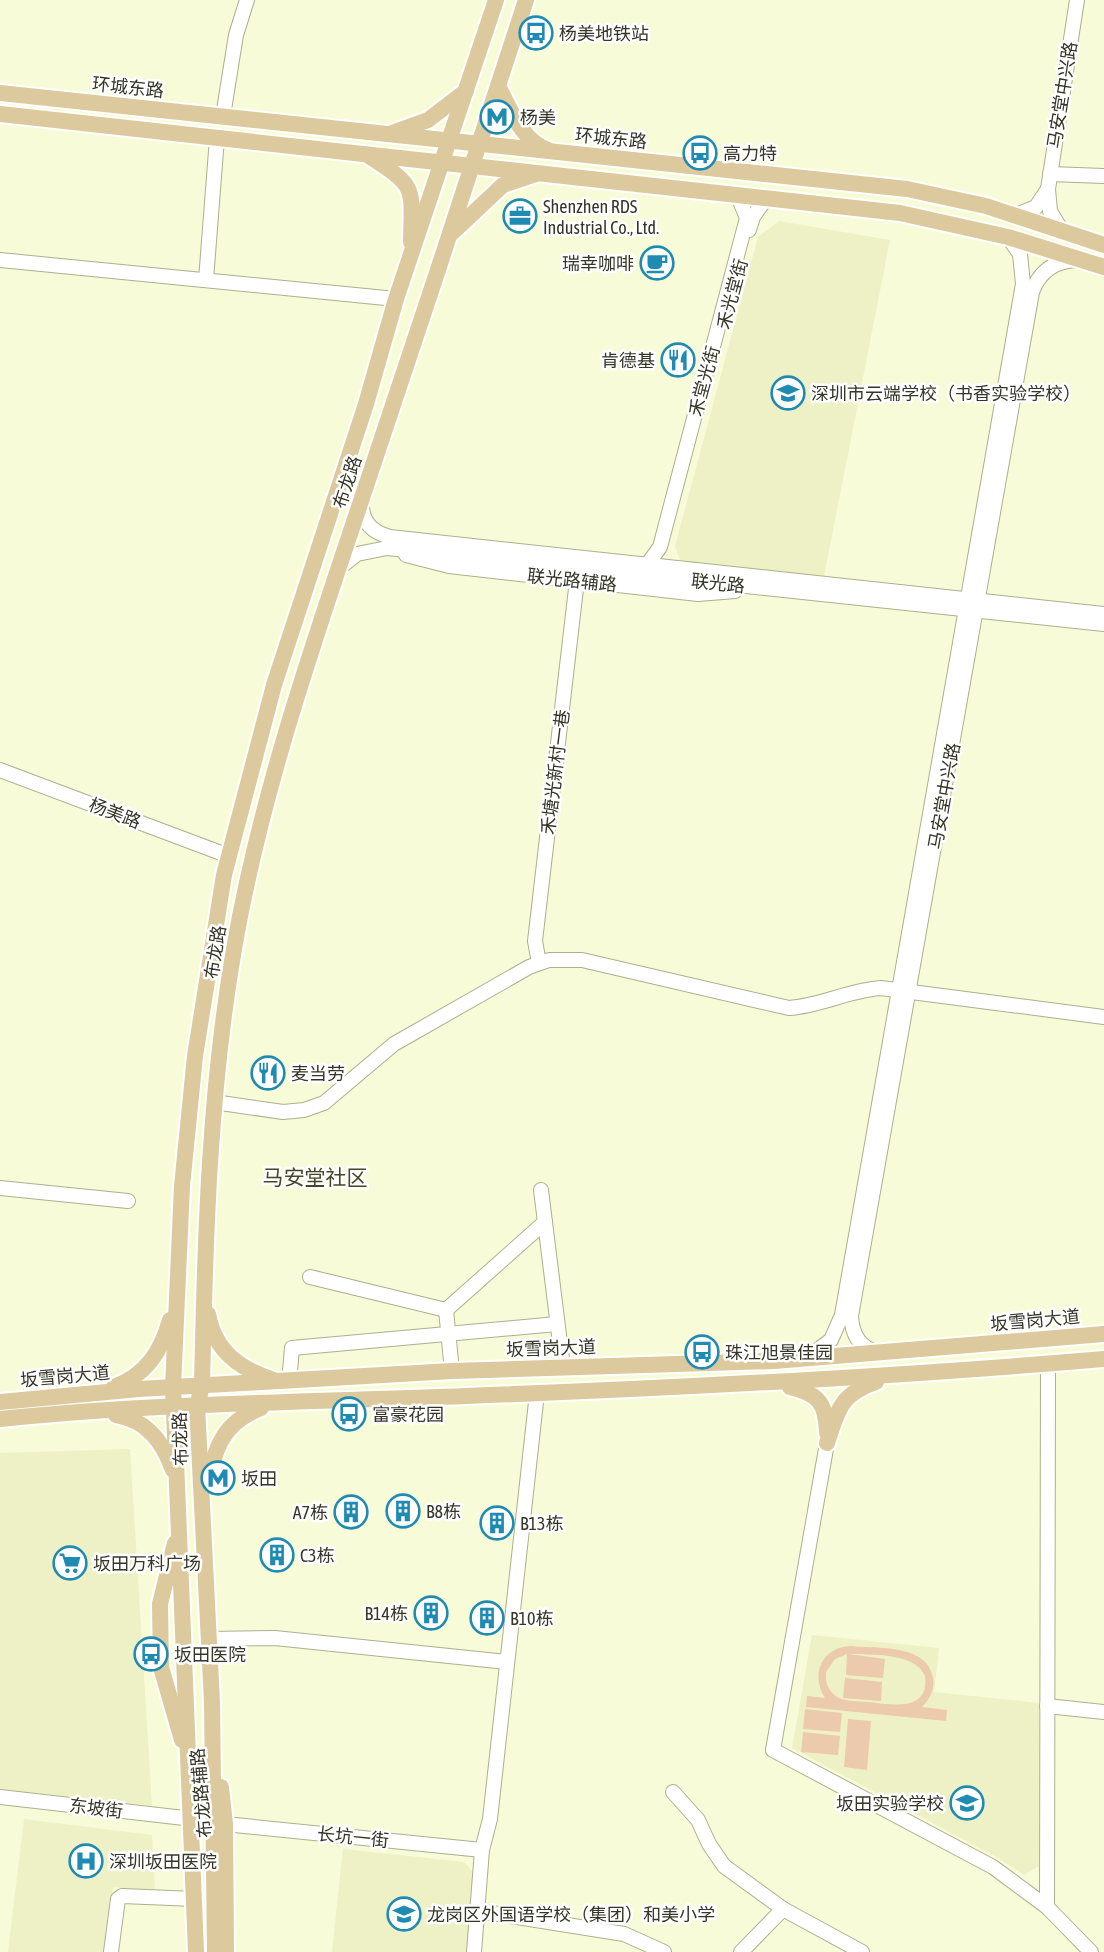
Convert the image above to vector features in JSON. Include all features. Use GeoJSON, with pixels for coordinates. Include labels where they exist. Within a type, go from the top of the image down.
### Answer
{"type":"FeatureCollection","features":[{"type":"Feature","properties":{"kind":"main road","name":"布龙路"},"geometry":{"type":"LineString","coordinates":[[196,1952],[193,1819],[173,1387],[185,1134],[209,964],[229,856],[274,685],[366,404],[396,299],[496,0]]}},
{"type":"Feature","properties":{"kind":"main road","name":"布龙路"},"geometry":{"type":"LineString","coordinates":[[215,1952],[212,1702],[197,1406],[202,1386],[204,1290],[214,1102],[234,950],[251,867],[290,716],[526,0]]}},
{"type":"Feature","properties":{"kind":"main road"},"geometry":{"type":"LineString","coordinates":[[498,86],[523,131],[538,145],[552,152]]}},
{"type":"Feature","properties":{"kind":"main road"},"geometry":{"type":"LineString","coordinates":[[390,134],[428,120],[466,91]]}},
{"type":"Feature","properties":{"kind":"main road","name":"环城东路"},"geometry":{"type":"LineString","coordinates":[[0,93],[907,189],[963,200],[1104,245]]}},
{"type":"Feature","properties":{"kind":"main road"},"geometry":{"type":"LineString","coordinates":[[0,114],[900,213],[1008,237],[1096,264]]}},
{"type":"Feature","properties":{"kind":"main road"},"geometry":{"type":"LineString","coordinates":[[366,154],[404,179],[412,197],[411,257]]}},
{"type":"Feature","properties":{"kind":"main road"},"geometry":{"type":"LineString","coordinates":[[450,234],[503,185],[541,172]]}},
{"type":"Feature","properties":{"kind":"main road"},"geometry":{"type":"LineString","coordinates":[[204,1290],[210,1321],[217,1341],[227,1356],[240,1367],[285,1382]]}},
{"type":"Feature","properties":{"kind":"main road"},"geometry":{"type":"LineString","coordinates":[[102,1392],[140,1374],[151,1363],[166,1334],[177,1293]]}},
{"type":"Feature","properties":{"kind":"main road","name":"坂雪岗大道"},"geometry":{"type":"LineString","coordinates":[[0,1402],[173,1387],[452,1371],[806,1359],[1104,1334]]}},
{"type":"Feature","properties":{"kind":"main road","name":"坂雪岗大道"},"geometry":{"type":"LineString","coordinates":[[0,1419],[174,1407],[775,1383],[896,1376],[1104,1359]]}},
{"type":"Feature","properties":{"kind":"main road"},"geometry":{"type":"LineString","coordinates":[[827,1443],[838,1411],[850,1394],[896,1376]]}},
{"type":"Feature","properties":{"kind":"main road"},"geometry":{"type":"LineString","coordinates":[[775,1383],[808,1392],[819,1401],[826,1415],[827,1443]]}},
{"type":"Feature","properties":{"kind":"main road"},"geometry":{"type":"LineString","coordinates":[[202,1503],[218,1446],[228,1428],[242,1416],[279,1403]]}},
{"type":"Feature","properties":{"kind":"main road"},"geometry":{"type":"LineString","coordinates":[[85,1412],[119,1415],[136,1420],[146,1427],[167,1454],[178,1486]]}},
{"type":"Feature","properties":{"kind":"main road"},"geometry":{"type":"LineString","coordinates":[[180,1524],[160,1604],[161,1667],[190,1767]]}},
{"type":"Feature","properties":{"kind":"main road","name":"布龙路辅路"},"geometry":{"type":"LineString","coordinates":[[212,1702],[225,1824],[226,1952]]}},
{"type":"Feature","properties":{"kind":"street"},"geometry":{"type":"LineString","coordinates":[[223,116],[236,35],[247,0]]}},
{"type":"Feature","properties":{"kind":"street","name":"马安堂中兴路"},"geometry":{"type":"LineString","coordinates":[[1062,231],[1050,211],[1048,189],[1077,0]]}},
{"type":"Feature","properties":{"kind":"street"},"geometry":{"type":"LineString","coordinates":[[206,280],[217,138]]}},
{"type":"Feature","properties":{"kind":"street"},"geometry":{"type":"LineString","coordinates":[[1050,174],[1104,176]]}},
{"type":"Feature","properties":{"kind":"street"},"geometry":{"type":"LineString","coordinates":[[1014,216],[1036,207],[1048,189]]}},
{"type":"Feature","properties":{"kind":"street","name":"禾堂光街"},"geometry":{"type":"LineString","coordinates":[[647,565],[660,547],[747,218],[737,194]]}},
{"type":"Feature","properties":{"kind":"street","name":"禾光堂街"},"geometry":{"type":"LineString","coordinates":[[673,568],[666,546],[753,217],[767,197]]}},
{"type":"Feature","properties":{"kind":"street","name":"马安堂中兴路"},"geometry":{"type":"LineString","coordinates":[[882,1353],[863,1346],[852,1327],[851,1316],[972,605],[1023,284],[1020,254],[1008,237]]}},
{"type":"Feature","properties":{"kind":"street"},"geometry":{"type":"LineString","coordinates":[[0,260],[396,299]]}},
{"type":"Feature","properties":{"kind":"street","name":"马安堂中兴路"},"geometry":{"type":"LineString","coordinates":[[972,605],[1032,292],[1040,276],[1056,264],[1076,260],[1096,264]]}},
{"type":"Feature","properties":{"kind":"street","name":"联光路"},"geometry":{"type":"LineString","coordinates":[[363,495],[362,505],[367,524],[374,531],[390,537],[673,568],[972,605],[1104,624]]}},
{"type":"Feature","properties":{"kind":"street","name":"联光路"},"geometry":{"type":"LineString","coordinates":[[338,569],[357,554],[387,548],[759,587],[1104,614]]}},
{"type":"Feature","properties":{"kind":"street","name":"联光路辅路"},"geometry":{"type":"LineString","coordinates":[[387,548],[426,562],[449,566],[698,594],[759,587]]}},
{"type":"Feature","properties":{"kind":"street","name":"禾塘光新村一巷"},"geometry":{"type":"LineString","coordinates":[[538,963],[535,941],[577,580]]}},
{"type":"Feature","properties":{"kind":"street","name":"杨美路"},"geometry":{"type":"LineString","coordinates":[[0,770],[229,856]]}},
{"type":"Feature","properties":{"kind":"street"},"geometry":{"type":"LineString","coordinates":[[214,1102],[284,1112],[304,1110],[324,1103],[394,1044],[538,963],[565,959],[582,960],[789,1008],[805,1007],[867,989],[905,991],[1104,1017]]}},
{"type":"Feature","properties":{"kind":"street","name":"马安堂中兴路"},"geometry":{"type":"LineString","coordinates":[[806,1359],[831,1340],[842,1315],[905,991]]}},
{"type":"Feature","properties":{"kind":"street"},"geometry":{"type":"LineString","coordinates":[[0,1188],[128,1201]]}},
{"type":"Feature","properties":{"kind":"street"},"geometry":{"type":"LineString","coordinates":[[541,1190],[563,1367]]}},
{"type":"Feature","properties":{"kind":"street"},"geometry":{"type":"LineString","coordinates":[[446,1310],[544,1222]]}},
{"type":"Feature","properties":{"kind":"street"},"geometry":{"type":"LineString","coordinates":[[310,1277],[446,1310]]}},
{"type":"Feature","properties":{"kind":"street"},"geometry":{"type":"LineString","coordinates":[[446,1310],[452,1371]]}},
{"type":"Feature","properties":{"kind":"street"},"geometry":{"type":"LineString","coordinates":[[285,1382],[292,1348],[557,1324]]}},
{"type":"Feature","properties":{"kind":"street"},"geometry":{"type":"LineString","coordinates":[[1047,1907],[1048,1364]]}},
{"type":"Feature","properties":{"kind":"street"},"geometry":{"type":"LineString","coordinates":[[474,1952],[482,1850],[490,1819],[537,1393]]}},
{"type":"Feature","properties":{"kind":"street"},"geometry":{"type":"LineString","coordinates":[[827,1443],[773,1750],[993,1867],[1047,1907],[1091,1952]]}},
{"type":"Feature","properties":{"kind":"street"},"geometry":{"type":"LineString","coordinates":[[209,1639],[274,1638],[507,1662]]}},
{"type":"Feature","properties":{"kind":"street"},"geometry":{"type":"LineString","coordinates":[[1047,1706],[1104,1712]]}},
{"type":"Feature","properties":{"kind":"street"},"geometry":{"type":"LineString","coordinates":[[673,1792],[698,1820],[709,1845],[724,1866],[783,1909],[862,1952]]}},
{"type":"Feature","properties":{"kind":"street","name":"东坡街"},"geometry":{"type":"LineString","coordinates":[[0,1797],[193,1819]]}},
{"type":"Feature","properties":{"kind":"street","name":"长坑一街"},"geometry":{"type":"LineString","coordinates":[[225,1824],[482,1850]]}},
{"type":"Feature","properties":{"kind":"street"},"geometry":{"type":"LineString","coordinates":[[111,1952],[118,1899],[122,1896],[195,1899]]}},
{"type":"Feature","properties":{"kind":"street"},"geometry":{"type":"LineString","coordinates":[[741,1952],[783,1909]]}},
{"type":"Feature","properties":{"kind":"street"},"geometry":{"type":"LineString","coordinates":[[478,1911],[624,1934],[664,1952]]}},
{"type":"Feature","properties":{"kind":"shaded area","name":"深圳市云端学校（书香实验学校）"},"geometry":{"type":"Polygon","coordinates":[[[779,221],[890,240],[824,576],[681,563],[675,546],[758,237],[779,221]]]}},
{"type":"Feature","properties":{"kind":"shaded area"},"geometry":{"type":"Polygon","coordinates":[[[130,1449],[152,1806],[0,1789],[0,1453],[130,1449]]]}},
{"type":"Feature","properties":{"kind":"shaded area","name":"坂田实验学校"},"geometry":{"type":"Polygon","coordinates":[[[812,1635],[939,1648],[934,1692],[1039,1703],[1039,1866],[1024,1875],[998,1858],[792,1748],[812,1635]]]}},
{"type":"Feature","properties":{"kind":"shaded area"},"geometry":{"type":"Polygon","coordinates":[[[851,1646],[887,1648],[911,1653],[921,1659],[929,1667],[933,1678],[931,1694],[922,1707],[947,1710],[946,1721],[806,1707],[807,1696],[825,1698],[819,1680],[819,1671],[826,1657],[841,1648],[851,1646]],[[847,1654],[835,1659],[826,1672],[826,1676],[831,1692],[840,1699],[848,1701],[907,1704],[921,1696],[925,1688],[925,1676],[920,1668],[892,1656],[849,1654],[885,1659],[883,1678],[846,1675],[847,1654]]]}},
{"type":"Feature","properties":{"kind":"shaded area"},"geometry":{"type":"Polygon","coordinates":[[[845,1678],[882,1682],[881,1701],[843,1698],[845,1678]]]}},
{"type":"Feature","properties":{"kind":"shaded area"},"geometry":{"type":"Polygon","coordinates":[[[805,1709],[842,1713],[840,1732],[803,1729],[805,1709]]]}},
{"type":"Feature","properties":{"kind":"shaded area"},"geometry":{"type":"Polygon","coordinates":[[[848,1719],[871,1721],[867,1770],[844,1767],[848,1719]]]}},
{"type":"Feature","properties":{"kind":"shaded area"},"geometry":{"type":"Polygon","coordinates":[[[803,1732],[840,1736],[838,1755],[801,1752],[803,1732]]]}},
{"type":"Feature","properties":{"kind":"shaded area","name":"深圳坂田医院"},"geometry":{"type":"Polygon","coordinates":[[[24,1819],[152,1835],[155,1892],[113,1887],[105,1952],[8,1952],[24,1819]]]}},
{"type":"Feature","properties":{"kind":"shaded area","name":"龙岗区外国语学校（集团）和美小学"},"geometry":{"type":"Polygon","coordinates":[[[343,1849],[464,1862],[476,1876],[468,1952],[332,1952],[343,1849]]]}},
{"type":"Feature","properties":{"kind":"place","name":"杨美地铁站"},"geometry":{"type":"Point","coordinates":[536,33]}},
{"type":"Feature","properties":{"kind":"place","name":"杨美"},"geometry":{"type":"Point","coordinates":[497,117]}},
{"type":"Feature","properties":{"kind":"place","name":"高力特"},"geometry":{"type":"Point","coordinates":[700,153]}},
{"type":"Feature","properties":{"kind":"place","name":"Shenzhen RDS Industrial Co., Ltd."},"geometry":{"type":"Point","coordinates":[520,216]}},
{"type":"Feature","properties":{"kind":"place","name":"瑞幸咖啡"},"geometry":{"type":"Point","coordinates":[657,263]}},
{"type":"Feature","properties":{"kind":"place","name":"肯德基"},"geometry":{"type":"Point","coordinates":[678,360]}},
{"type":"Feature","properties":{"kind":"place","name":"深圳市云端学校（书香实验学校）"},"geometry":{"type":"Point","coordinates":[788,393]}},
{"type":"Feature","properties":{"kind":"place","name":"麦当劳"},"geometry":{"type":"Point","coordinates":[268,1073]}},
{"type":"Feature","properties":{"kind":"place","name":"珠江旭景佳园"},"geometry":{"type":"Point","coordinates":[702,1352]}},
{"type":"Feature","properties":{"kind":"place","name":"富豪花园"},"geometry":{"type":"Point","coordinates":[349,1414]}},
{"type":"Feature","properties":{"kind":"place","name":"坂田"},"geometry":{"type":"Point","coordinates":[218,1478]}},
{"type":"Feature","properties":{"kind":"place","name":"B8栋"},"geometry":{"type":"Point","coordinates":[403,1511]}},
{"type":"Feature","properties":{"kind":"place","name":"A7栋"},"geometry":{"type":"Point","coordinates":[351,1512]}},
{"type":"Feature","properties":{"kind":"place","name":"B13栋"},"geometry":{"type":"Point","coordinates":[497,1523]}},
{"type":"Feature","properties":{"kind":"place","name":"C3栋"},"geometry":{"type":"Point","coordinates":[277,1555]}},
{"type":"Feature","properties":{"kind":"place","name":"坂田万科广场"},"geometry":{"type":"Point","coordinates":[70,1563]}},
{"type":"Feature","properties":{"kind":"place","name":"B14栋"},"geometry":{"type":"Point","coordinates":[431,1613]}},
{"type":"Feature","properties":{"kind":"place","name":"B10栋"},"geometry":{"type":"Point","coordinates":[487,1618]}},
{"type":"Feature","properties":{"kind":"place","name":"坂田医院"},"geometry":{"type":"Point","coordinates":[151,1654]}},
{"type":"Feature","properties":{"kind":"place","name":"坂田实验学校"},"geometry":{"type":"Point","coordinates":[967,1803]}},
{"type":"Feature","properties":{"kind":"place","name":"深圳坂田医院"},"geometry":{"type":"Point","coordinates":[86,1861]}},
{"type":"Feature","properties":{"kind":"place","name":"龙岗区外国语学校（集团）和美小学"},"geometry":{"type":"Point","coordinates":[404,1914]}},
{"type":"Feature","properties":{"kind":"district","name":"马安堂社区"},"geometry":{"type":"Point","coordinates":[315,1177]}}]}
